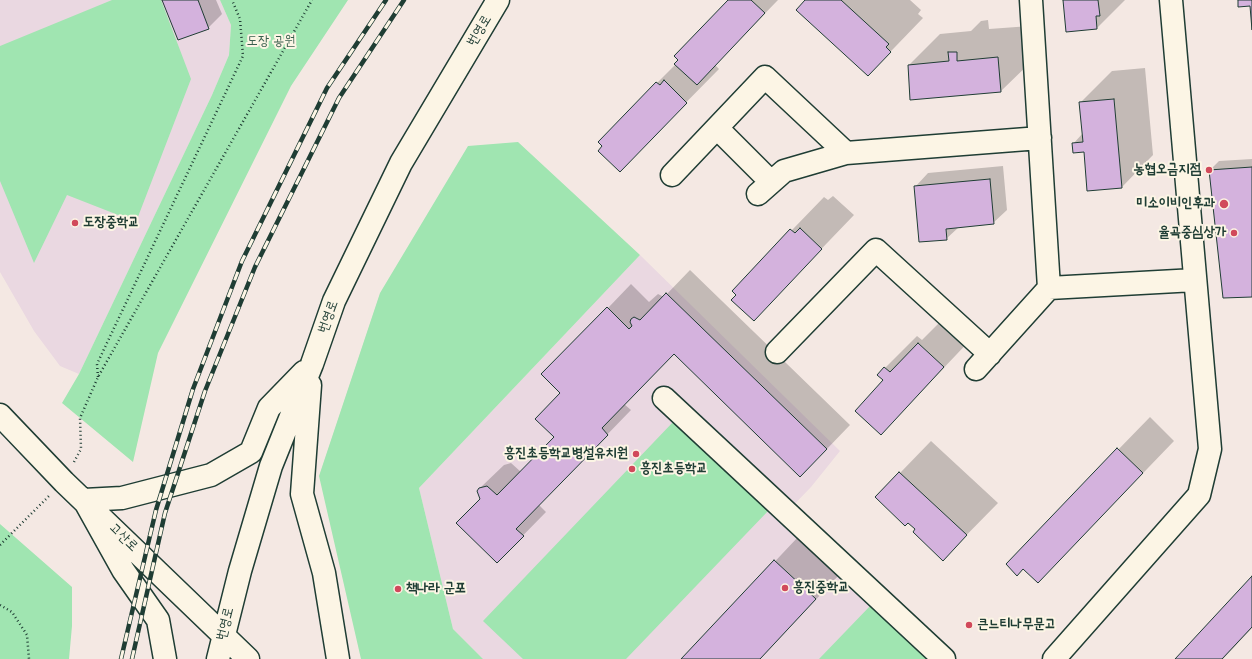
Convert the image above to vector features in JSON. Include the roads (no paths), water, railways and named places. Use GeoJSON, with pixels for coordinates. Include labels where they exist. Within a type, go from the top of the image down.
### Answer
{"type":"FeatureCollection","features":[{"type":"Feature","properties":{"kind":"street","name":"번영로"},"geometry":{"type":"LineString","coordinates":[[218,659],[240,571],[271,466],[312,364],[334,301],[401,162],[498,0]]}},
{"type":"Feature","properties":{"kind":"street"},"geometry":{"type":"LineString","coordinates":[[1031,0],[1049,288]]}},
{"type":"Feature","properties":{"kind":"street"},"geometry":{"type":"LineString","coordinates":[[1054,659],[1199,495],[1210,449],[1171,0]]}},
{"type":"Feature","properties":{"kind":"street"},"geometry":{"type":"LineString","coordinates":[[672,175],[765,77],[846,153]]}},
{"type":"Feature","properties":{"kind":"street"},"geometry":{"type":"LineString","coordinates":[[717,128],[764,188],[784,171],[846,153],[1040,138]]}},
{"type":"Feature","properties":{"kind":"street"},"geometry":{"type":"LineString","coordinates":[[777,352],[876,250],[983,362],[1049,288],[1195,280]]}},
{"type":"Feature","properties":{"kind":"street"},"geometry":{"type":"LineString","coordinates":[[165,659],[158,620],[123,570],[84,500],[122,498],[211,476],[251,452],[269,408],[312,364]]}},
{"type":"Feature","properties":{"kind":"street"},"geometry":{"type":"LineString","coordinates":[[312,364],[302,494],[324,573],[338,659]]}},
{"type":"Feature","properties":{"kind":"street"},"geometry":{"type":"LineString","coordinates":[[664,398],[944,659]]}},
{"type":"Feature","properties":{"kind":"street","name":"고산로"},"geometry":{"type":"LineString","coordinates":[[2,420],[64,482],[248,659]]}},
{"type":"Feature","properties":{"kind":"railway"},"geometry":{"type":"LineString","coordinates":[[121,659],[156,510],[193,389],[242,261],[327,88],[386,0]]}},
{"type":"Feature","properties":{"kind":"railway"},"geometry":{"type":"LineString","coordinates":[[132,659],[165,513],[205,391],[255,267],[339,98],[404,0]]}},
{"type":"Feature","properties":{"kind":"place","name":"농협오금지점"},"geometry":{"type":"Point","coordinates":[1209,170]}},
{"type":"Feature","properties":{"kind":"place","name":"미소이비인후과"},"geometry":{"type":"Point","coordinates":[1224,204]}},
{"type":"Feature","properties":{"kind":"place","name":"도장중학교"},"geometry":{"type":"Point","coordinates":[75,223]}},
{"type":"Feature","properties":{"kind":"place","name":"율곡중심상가"},"geometry":{"type":"Point","coordinates":[1234,233]}},
{"type":"Feature","properties":{"kind":"place","name":"흥진초등학교병설유치원"},"geometry":{"type":"Point","coordinates":[636,454]}},
{"type":"Feature","properties":{"kind":"place","name":"흥진초등학교"},"geometry":{"type":"Point","coordinates":[632,469]}},
{"type":"Feature","properties":{"kind":"place","name":"흥진중학교"},"geometry":{"type":"Point","coordinates":[785,588]}},
{"type":"Feature","properties":{"kind":"place","name":"책나라 군포"},"geometry":{"type":"Point","coordinates":[398,589]}},
{"type":"Feature","properties":{"kind":"place","name":"큰느티나무문고"},"geometry":{"type":"Point","coordinates":[969,625]}},
{"type":"Feature","properties":{"kind":"park label","name":"도장 공원"},"geometry":{"type":"Point","coordinates":[271,42]}}]}
